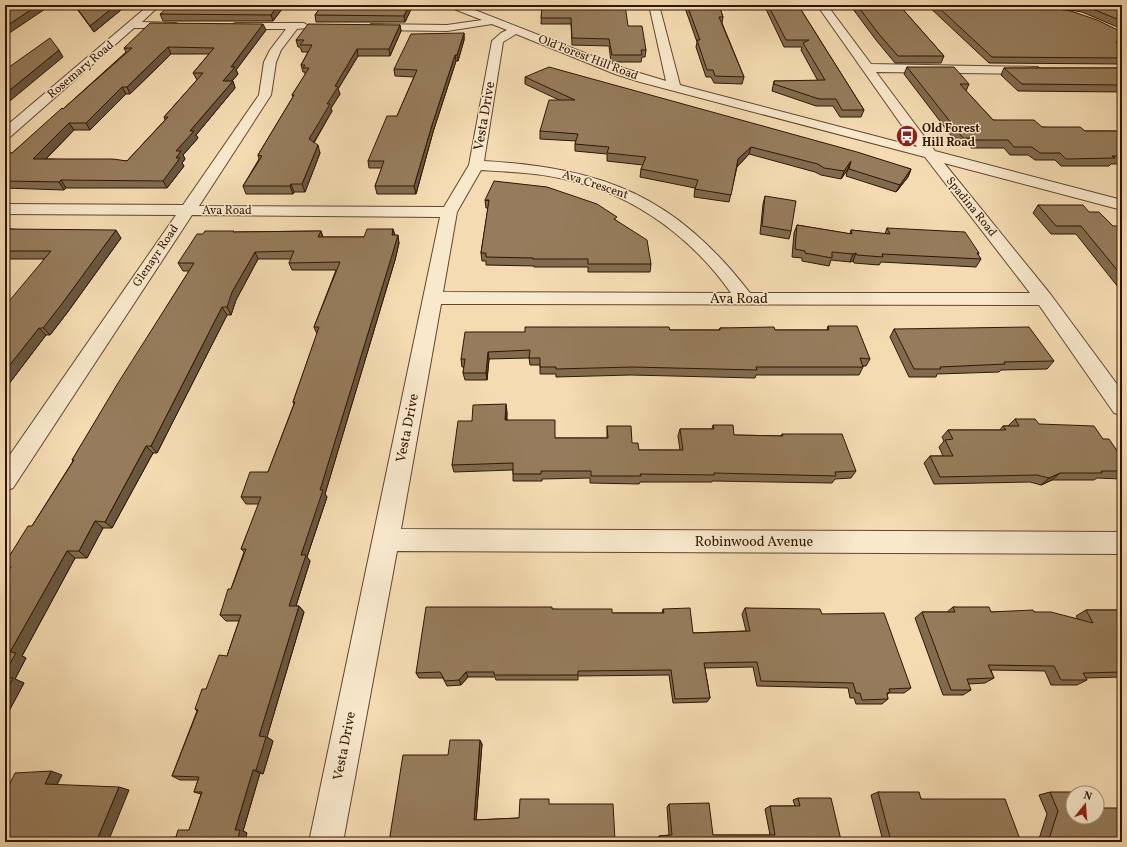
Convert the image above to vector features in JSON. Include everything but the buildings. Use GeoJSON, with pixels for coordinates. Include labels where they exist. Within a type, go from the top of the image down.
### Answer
{"type":"FeatureCollection","features":[{"type":"Feature","properties":{"kind":"street","name":"Rosemary Road"},"geometry":{"type":"LineString","coordinates":[[5,134],[155,5]]}},
{"type":"Feature","properties":{"kind":"street","name":"Old Forest Hill Road"},"geometry":{"type":"LineString","coordinates":[[453,5],[619,71],[674,87],[1122,205]]}},
{"type":"Feature","properties":{"kind":"street"},"geometry":{"type":"LineString","coordinates":[[467,11],[481,5]]}},
{"type":"Feature","properties":{"kind":"street"},"geometry":{"type":"LineString","coordinates":[[654,5],[674,87]]}},
{"type":"Feature","properties":{"kind":"street","name":"Spadina Road"},"geometry":{"type":"LineString","coordinates":[[822,5],[929,153],[1044,298],[1122,407]]}},
{"type":"Feature","properties":{"kind":"street"},"geometry":{"type":"LineString","coordinates":[[357,27],[461,27],[492,20]]}},
{"type":"Feature","properties":{"kind":"street"},"geometry":{"type":"LineString","coordinates":[[133,25],[187,26]]}},
{"type":"Feature","properties":{"kind":"street"},"geometry":{"type":"LineString","coordinates":[[225,26],[318,26]]}},
{"type":"Feature","properties":{"kind":"street","name":"Glenayr Road"},"geometry":{"type":"LineString","coordinates":[[5,481],[250,120],[265,95],[270,62],[276,50],[294,26]]}},
{"type":"Feature","properties":{"kind":"street","name":"Vesta Drive"},"geometry":{"type":"LineString","coordinates":[[326,842],[449,212],[476,165],[498,41],[505,34],[516,30]]}},
{"type":"Feature","properties":{"kind":"street"},"geometry":{"type":"LineString","coordinates":[[867,68],[1043,70]]}},
{"type":"Feature","properties":{"kind":"street","name":"Ava Crescent"},"geometry":{"type":"LineString","coordinates":[[476,165],[549,171],[576,177],[627,194],[659,212],[689,237],[724,270],[745,299]]}},
{"type":"Feature","properties":{"kind":"street","name":"Ava Road"},"geometry":{"type":"LineString","coordinates":[[5,209],[449,212]]}},
{"type":"Feature","properties":{"kind":"street","name":"Ava Road"},"geometry":{"type":"LineString","coordinates":[[433,298],[1044,298]]}},
{"type":"Feature","properties":{"kind":"street","name":"Robinwood Avenue"},"geometry":{"type":"LineString","coordinates":[[386,540],[1122,543]]}},
{"type":"Feature","properties":{"kind":"place","name":"Old Forest Hill Road"},"geometry":{"type":"Point","coordinates":[907,136]}}]}
